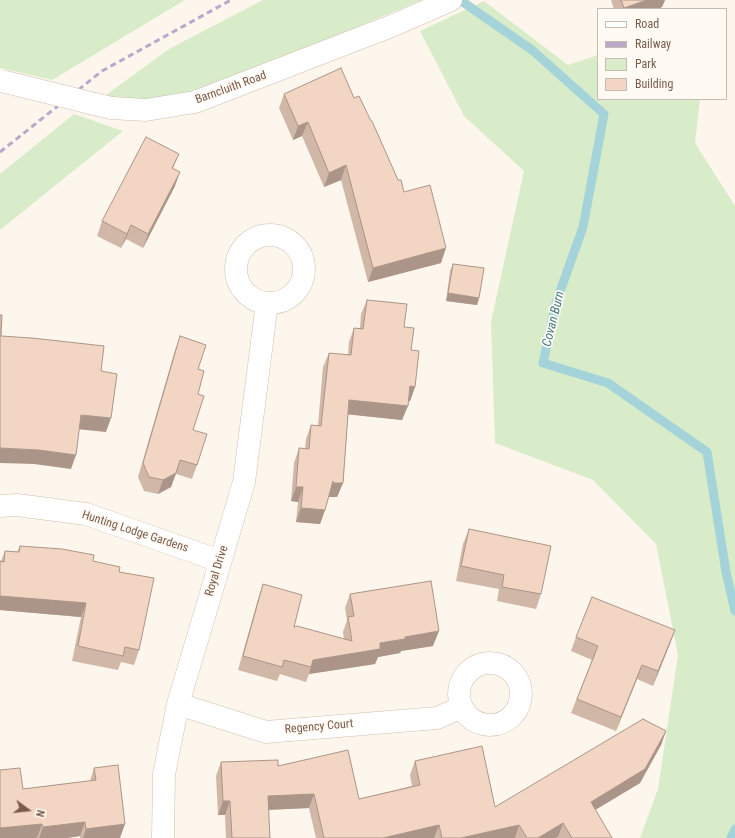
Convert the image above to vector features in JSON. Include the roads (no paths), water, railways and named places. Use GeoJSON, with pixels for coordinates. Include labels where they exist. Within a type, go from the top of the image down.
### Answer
{"type":"FeatureCollection","features":[{"type":"Feature","properties":{"kind":"street","name":"Barncluith Road"},"geometry":{"type":"LineString","coordinates":[[0,81],[111,108],[146,110],[195,102],[394,26],[451,0]]}},
{"type":"Feature","properties":{"kind":"street","name":"Royal Drive"},"geometry":{"type":"LineString","coordinates":[[164,838],[164,774],[178,704],[244,482],[267,303]]}},
{"type":"Feature","properties":{"kind":"street","name":"Hunting Lodge Gardens"},"geometry":{"type":"LineString","coordinates":[[0,506],[17,505],[86,514],[220,561]]}},
{"type":"Feature","properties":{"kind":"street","name":"Regency Court"},"geometry":{"type":"LineString","coordinates":[[178,704],[266,732],[437,718],[462,707]]}},
{"type":"Feature","properties":{"kind":"waterway","name":"Covan Burn"},"geometry":{"type":"LineString","coordinates":[[460,0],[532,50],[604,114],[583,227],[556,303],[543,363],[608,383],[707,452],[726,572],[735,611]]}},
{"type":"Feature","properties":{"kind":"waterway","name":"Covan Burn"},"geometry":{"type":"LineString","coordinates":[[731,838],[735,829]]}},
{"type":"Feature","properties":{"kind":"railway"},"geometry":{"type":"LineString","coordinates":[[0,152],[102,71],[231,0]]}}]}
